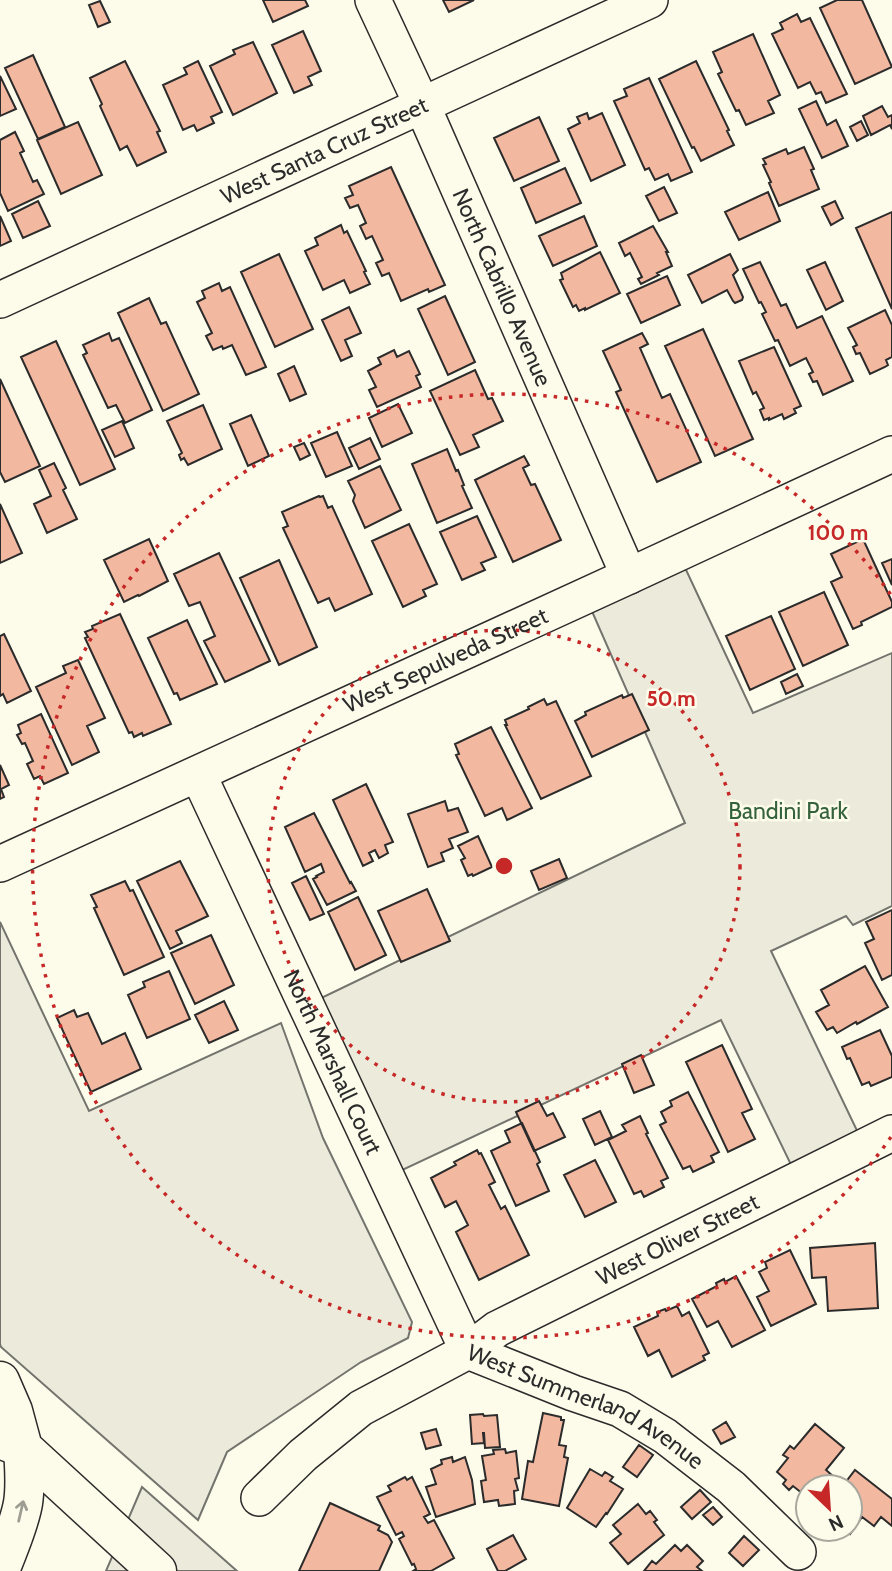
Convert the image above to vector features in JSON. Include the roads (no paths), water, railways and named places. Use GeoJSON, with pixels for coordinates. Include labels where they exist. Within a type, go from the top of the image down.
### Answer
{"type":"FeatureCollection","features":[{"type":"Feature","properties":{"kind":"main road"},"geometry":{"type":"LineString","coordinates":[[0,1381],[13,1411],[12,1443],[24,1474],[19,1519],[0,1571]]}},
{"type":"Feature","properties":{"kind":"main road"},"geometry":{"type":"LineString","coordinates":[[12,1443],[157,1571]]}},
{"type":"Feature","properties":{"kind":"street","name":"North Cabrillo Avenue"},"geometry":{"type":"LineString","coordinates":[[373,0],[422,105],[629,576]]}},
{"type":"Feature","properties":{"kind":"street","name":"West Santa Cruz Street"},"geometry":{"type":"LineString","coordinates":[[0,300],[650,0]]}},
{"type":"Feature","properties":{"kind":"street","name":"West Sepulveda Street"},"geometry":{"type":"LineString","coordinates":[[0,864],[892,454]]}},
{"type":"Feature","properties":{"kind":"street","name":"North Marshall Court"},"geometry":{"type":"LineString","coordinates":[[198,774],[468,1350]]}},
{"type":"Feature","properties":{"kind":"street","name":"West Oliver Street"},"geometry":{"type":"LineString","coordinates":[[468,1350],[497,1329],[888,1141]]}},
{"type":"Feature","properties":{"kind":"street","name":"West Summerland Avenue"},"geometry":{"type":"LineString","coordinates":[[259,1498],[303,1455],[361,1408],[468,1350],[573,1393],[621,1409],[665,1436],[731,1487],[798,1552]]}},
{"type":"Feature","properties":{"kind":"park label","name":"Bandini Park"},"geometry":{"type":"Point","coordinates":[788,811]}}]}
